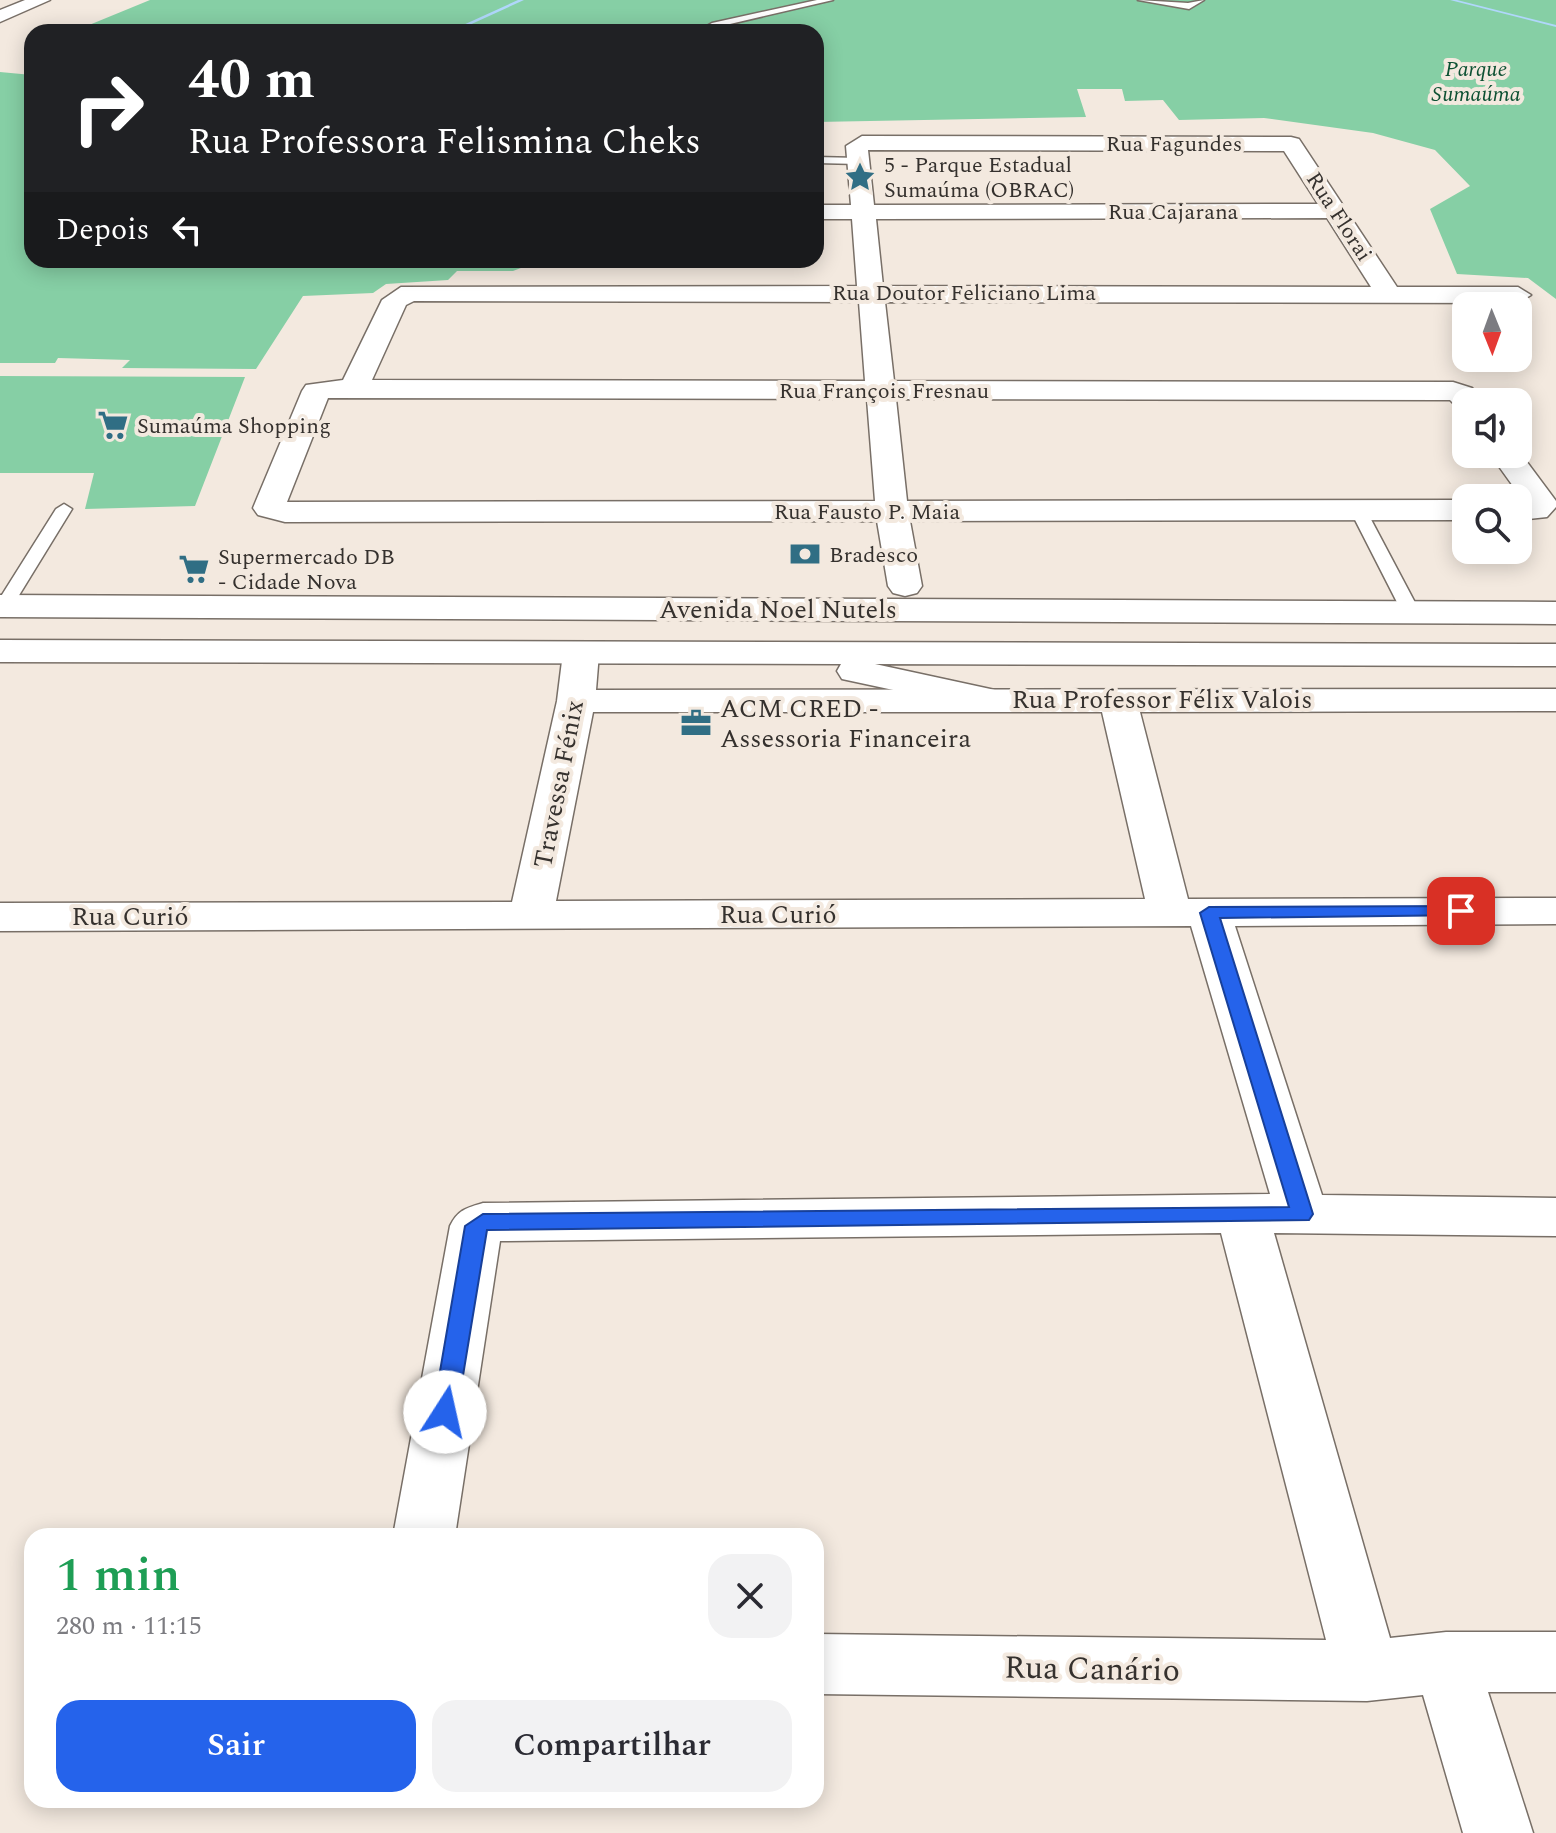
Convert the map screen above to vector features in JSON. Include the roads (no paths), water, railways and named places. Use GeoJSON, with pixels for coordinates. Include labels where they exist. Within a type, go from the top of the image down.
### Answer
{"type":"FeatureCollection","features":[{"type":"Feature","properties":{"kind":"street"},"geometry":{"type":"LineString","coordinates":[[0,17],[41,0]]}},
{"type":"Feature","properties":{"kind":"street","name":"Rua Fagundes"},"geometry":{"type":"LineString","coordinates":[[864,152],[1286,143]]}},
{"type":"Feature","properties":{"kind":"street","name":"Rua Florai"},"geometry":{"type":"LineString","coordinates":[[1286,143],[1294,145],[1389,294]]}},
{"type":"Feature","properties":{"kind":"street"},"geometry":{"type":"LineString","coordinates":[[864,152],[863,212],[892,511],[905,586]]}},
{"type":"Feature","properties":{"kind":"street","name":"Rua Cajarana"},"geometry":{"type":"LineString","coordinates":[[824,212],[1338,211]]}},
{"type":"Feature","properties":{"kind":"street","name":"Rua Doutor Feliciano Lima"},"geometry":{"type":"LineString","coordinates":[[353,390],[395,300],[410,293],[871,291],[1452,294]]}},
{"type":"Feature","properties":{"kind":"street","name":"Rua François Fresnau"},"geometry":{"type":"LineString","coordinates":[[269,508],[316,391],[882,390],[1452,396]]}},
{"type":"Feature","properties":{"kind":"street"},"geometry":{"type":"LineString","coordinates":[[1532,490],[1542,504],[1532,508]]}},
{"type":"Feature","properties":{"kind":"street","name":"Rua Fausto P. Maia"},"geometry":{"type":"LineString","coordinates":[[269,508],[285,512],[1452,510]]}},
{"type":"Feature","properties":{"kind":"street"},"geometry":{"type":"LineString","coordinates":[[851,662],[838,632],[837,609],[844,600],[859,594],[905,586],[1077,611]]}},
{"type":"Feature","properties":{"kind":"street","name":"Avenida Noel Nutels"},"geometry":{"type":"LineString","coordinates":[[2,606],[1556,613]]}},
{"type":"Feature","properties":{"kind":"street","name":"Avenida Noel Nutels"},"geometry":{"type":"LineString","coordinates":[[0,651],[779,653],[851,662],[1556,655]]}},
{"type":"Feature","properties":{"kind":"street","name":"Travessa Fénix"},"geometry":{"type":"LineString","coordinates":[[531,916],[576,701],[581,653]]}},
{"type":"Feature","properties":{"kind":"street"},"geometry":{"type":"LineString","coordinates":[[789,699],[851,662],[982,698]]}},
{"type":"Feature","properties":{"kind":"street","name":"Rua Professor Félix Valois"},"geometry":{"type":"LineString","coordinates":[[576,701],[982,698],[1556,700]]}},
{"type":"Feature","properties":{"kind":"street"},"geometry":{"type":"LineString","coordinates":[[1118,698],[1190,913],[1302,1214]]}},
{"type":"Feature","properties":{"kind":"street","name":"Rua Curió"},"geometry":{"type":"LineString","coordinates":[[0,917],[1556,911]]}},
{"type":"Feature","properties":{"kind":"street"},"geometry":{"type":"LineString","coordinates":[[1242,1213],[1367,1671]]}},
{"type":"Feature","properties":{"kind":"street"},"geometry":{"type":"LineString","coordinates":[[425,1528],[476,1226],[496,1220],[1242,1213],[1556,1217]]}},
{"type":"Feature","properties":{"kind":"street"},"geometry":{"type":"LineString","coordinates":[[1446,1662],[1498,1833]]}},
{"type":"Feature","properties":{"kind":"street","name":"Rua Canário"},"geometry":{"type":"LineString","coordinates":[[824,1664],[1367,1671],[1446,1662],[1556,1662]]}},
{"type":"Feature","properties":{"kind":"lane"},"geometry":{"type":"LineString","coordinates":[[720,24],[829,0]]}},
{"type":"Feature","properties":{"kind":"lane"},"geometry":{"type":"LineString","coordinates":[[1142,0],[1189,6],[1200,0]]}},
{"type":"Feature","properties":{"kind":"lane"},"geometry":{"type":"LineString","coordinates":[[824,159],[864,152]]}},
{"type":"Feature","properties":{"kind":"lane"},"geometry":{"type":"LineString","coordinates":[[2,606],[64,509]]}},
{"type":"Feature","properties":{"kind":"lane"},"geometry":{"type":"LineString","coordinates":[[1358,510],[1411,612]]}},
{"type":"Feature","properties":{"kind":"waterway"},"geometry":{"type":"LineString","coordinates":[[468,24],[522,0]]}},
{"type":"Feature","properties":{"kind":"waterway"},"geometry":{"type":"LineString","coordinates":[[1452,0],[1556,26]]}},
{"type":"Feature","properties":{"kind":"place","name":"5 - Parque Estadual Sumaúma (OBRAC)"},"geometry":{"type":"Point","coordinates":[860,177]}},
{"type":"Feature","properties":{"kind":"place","name":"Sumaúma Shopping"},"geometry":{"type":"Point","coordinates":[113,425]}},
{"type":"Feature","properties":{"kind":"place","name":"Bradesco"},"geometry":{"type":"Point","coordinates":[805,554]}},
{"type":"Feature","properties":{"kind":"place","name":"Supermercado DB - Cidade Nova"},"geometry":{"type":"Point","coordinates":[194,569]}},
{"type":"Feature","properties":{"kind":"place","name":"ACM CRED - Assessoria Financeira"},"geometry":{"type":"Point","coordinates":[696,723]}},
{"type":"Feature","properties":{"kind":"park label","name":"Parque Sumaúma"},"geometry":{"type":"Point","coordinates":[1476,80]}}]}
